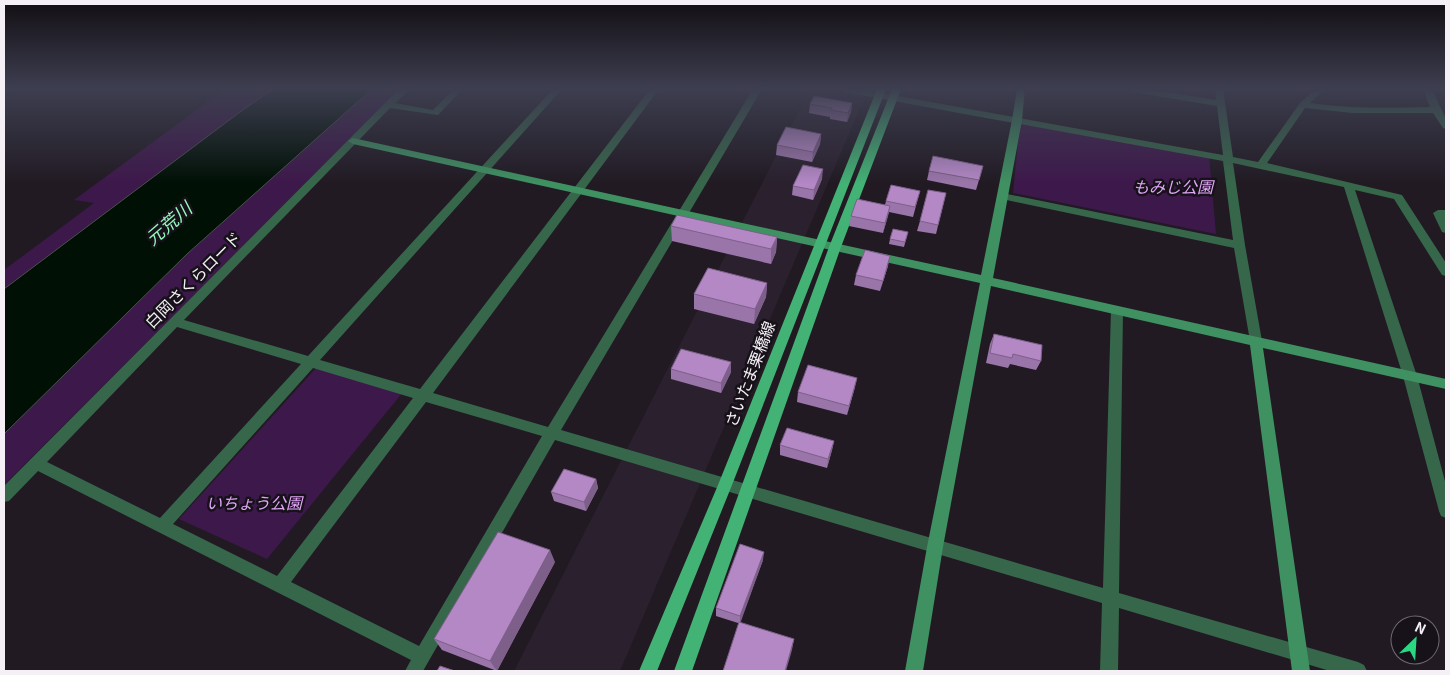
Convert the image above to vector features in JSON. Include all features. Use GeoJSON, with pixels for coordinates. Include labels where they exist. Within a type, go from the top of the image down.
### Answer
{"type":"FeatureCollection","features":[{"type":"Feature","properties":{"kind":"main road","name":"さいたま栗橋線"},"geometry":{"type":"LineString","coordinates":[[648,671],[725,485],[869,120]]}},
{"type":"Feature","properties":{"kind":"main road"},"geometry":{"type":"LineString","coordinates":[[683,671],[835,247],[885,120]]}},
{"type":"Feature","properties":{"kind":"street","name":"白岡さくらロード"},"geometry":{"type":"LineString","coordinates":[[4,496],[373,120]]}},
{"type":"Feature","properties":{"kind":"street"},"geometry":{"type":"LineString","coordinates":[[162,526],[530,120]]}},
{"type":"Feature","properties":{"kind":"street"},"geometry":{"type":"LineString","coordinates":[[280,584],[631,120]]}},
{"type":"Feature","properties":{"kind":"street"},"geometry":{"type":"LineString","coordinates":[[414,671],[551,434],[739,120]]}},
{"type":"Feature","properties":{"kind":"street"},"geometry":{"type":"LineString","coordinates":[[914,671],[935,547],[1017,120]]}},
{"type":"Feature","properties":{"kind":"street"},"geometry":{"type":"LineString","coordinates":[[1020,120],[1261,165],[1398,197],[1446,272]]}},
{"type":"Feature","properties":{"kind":"street"},"geometry":{"type":"LineString","coordinates":[[1223,120],[1239,245],[1256,341],[1302,671]]}},
{"type":"Feature","properties":{"kind":"street"},"geometry":{"type":"LineString","coordinates":[[1261,165],[1292,120]]}},
{"type":"Feature","properties":{"kind":"street"},"geometry":{"type":"LineString","coordinates":[[353,141],[820,243],[1446,384]]}},
{"type":"Feature","properties":{"kind":"street"},"geometry":{"type":"LineString","coordinates":[[1348,185],[1410,376],[1446,511]]}},
{"type":"Feature","properties":{"kind":"street"},"geometry":{"type":"LineString","coordinates":[[1002,196],[1239,245]]}},
{"type":"Feature","properties":{"kind":"street"},"geometry":{"type":"LineString","coordinates":[[1446,213],[1438,213],[1446,229]]}},
{"type":"Feature","properties":{"kind":"street"},"geometry":{"type":"LineString","coordinates":[[1109,671],[1117,310]]}},
{"type":"Feature","properties":{"kind":"street"},"geometry":{"type":"LineString","coordinates":[[174,322],[1358,671]]}},
{"type":"Feature","properties":{"kind":"street"},"geometry":{"type":"LineString","coordinates":[[36,463],[423,656]]}},
{"type":"Feature","properties":{"kind":"shaded area"},"geometry":{"type":"Polygon","coordinates":[[[794,120],[855,120],[620,671],[514,671],[794,120]]]}},
{"type":"Feature","properties":{"kind":"green space"},"geometry":{"type":"Polygon","coordinates":[[[182,120],[229,120],[4,289],[4,270],[94,203],[74,200],[182,120]]]}},
{"type":"Feature","properties":{"kind":"green space"},"geometry":{"type":"Polygon","coordinates":[[[337,120],[368,120],[4,485],[4,434],[187,254],[337,120]]]}},
{"type":"Feature","properties":{"kind":"green space","name":"もみじ公園"},"geometry":{"type":"Polygon","coordinates":[[[1020,124],[1209,155],[1216,234],[1013,193],[1020,124]]]}},
{"type":"Feature","properties":{"kind":"green space","name":"いちょう公園"},"geometry":{"type":"Polygon","coordinates":[[[317,367],[403,392],[267,559],[179,519],[317,367]]]}},
{"type":"Feature","properties":{"kind":"water","name":"元荒川"},"geometry":{"type":"Polygon","coordinates":[[[229,120],[337,120],[187,254],[4,434],[4,289],[229,120]]]}},
{"type":"Feature","properties":{"kind":"building"},"geometry":{"type":"Polygon","coordinates":[[[786,127],[821,134],[813,152],[777,145],[786,127]]]}},
{"type":"Feature","properties":{"kind":"building"},"geometry":{"type":"Polygon","coordinates":[[[933,156],[983,166],[979,180],[929,171],[933,156]]]}},
{"type":"Feature","properties":{"kind":"building"},"geometry":{"type":"Polygon","coordinates":[[[803,165],[823,169],[814,190],[793,186],[803,165]]]}},
{"type":"Feature","properties":{"kind":"building"},"geometry":{"type":"Polygon","coordinates":[[[891,185],[920,191],[915,207],[886,201],[891,185]]]}},
{"type":"Feature","properties":{"kind":"building"},"geometry":{"type":"Polygon","coordinates":[[[928,190],[946,193],[938,225],[920,221],[928,190]]]}},
{"type":"Feature","properties":{"kind":"building"},"geometry":{"type":"Polygon","coordinates":[[[857,199],[890,206],[885,223],[851,216],[857,199]]]}},
{"type":"Feature","properties":{"kind":"building"},"geometry":{"type":"Polygon","coordinates":[[[677,215],[777,237],[771,249],[671,226],[677,215]]]}},
{"type":"Feature","properties":{"kind":"building"},"geometry":{"type":"Polygon","coordinates":[[[893,229],[908,232],[905,242],[890,239],[893,229]]]}},
{"type":"Feature","properties":{"kind":"building"},"geometry":{"type":"Polygon","coordinates":[[[865,250],[890,256],[883,281],[856,275],[865,250]]]}},
{"type":"Feature","properties":{"kind":"building"},"geometry":{"type":"Polygon","coordinates":[[[708,268],[767,283],[755,309],[694,294],[708,268]]]}},
{"type":"Feature","properties":{"kind":"building"},"geometry":{"type":"Polygon","coordinates":[[[994,334],[1042,345],[1041,361],[1013,354],[1012,358],[990,353],[994,334]]]}},
{"type":"Feature","properties":{"kind":"building"},"geometry":{"type":"Polygon","coordinates":[[[681,349],[731,362],[721,383],[671,369],[681,349]]]}},
{"type":"Feature","properties":{"kind":"building"},"geometry":{"type":"Polygon","coordinates":[[[808,365],[857,378],[849,406],[798,392],[808,365]]]}},
{"type":"Feature","properties":{"kind":"building"},"geometry":{"type":"Polygon","coordinates":[[[787,428],[834,441],[828,459],[780,445],[787,428]]]}},
{"type":"Feature","properties":{"kind":"building"},"geometry":{"type":"Polygon","coordinates":[[[564,469],[596,479],[584,502],[551,492],[564,469]]]}},
{"type":"Feature","properties":{"kind":"building"},"geometry":{"type":"Polygon","coordinates":[[[498,532],[550,550],[490,661],[434,639],[498,532]]]}},
{"type":"Feature","properties":{"kind":"building"},"geometry":{"type":"Polygon","coordinates":[[[740,544],[764,552],[740,616],[716,608],[740,544]]]}},
{"type":"Feature","properties":{"kind":"building"},"geometry":{"type":"Polygon","coordinates":[[[739,622],[794,639],[785,671],[723,671],[739,622]]]}},
{"type":"Feature","properties":{"kind":"building"},"geometry":{"type":"Polygon","coordinates":[[[440,666],[455,671],[437,671],[440,666]]]}}]}
